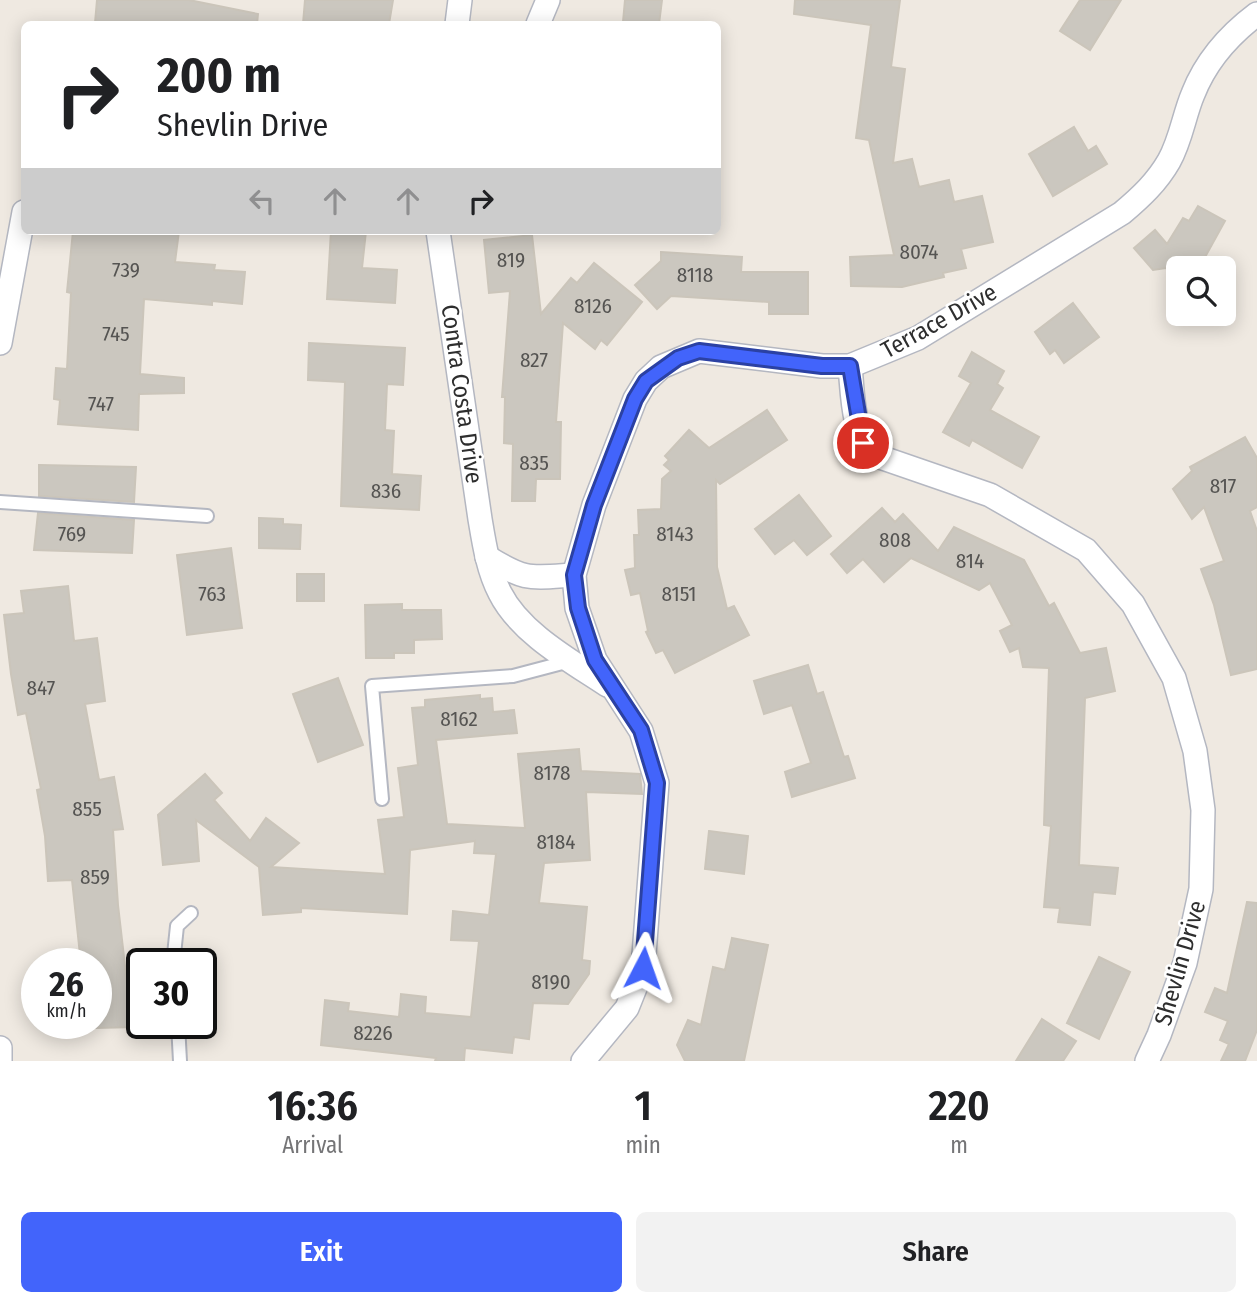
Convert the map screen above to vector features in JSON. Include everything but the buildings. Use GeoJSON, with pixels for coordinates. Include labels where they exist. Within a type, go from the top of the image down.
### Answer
{"type":"FeatureCollection","features":[{"type":"Feature","properties":{"kind":"street"},"geometry":{"type":"LineString","coordinates":[[539,21],[548,0]]}},
{"type":"Feature","properties":{"kind":"street","name":"Terrace Drive"},"geometry":{"type":"LineString","coordinates":[[583,1061],[627,1008],[643,968],[657,783],[641,730],[595,660],[578,608],[574,575],[594,505],[635,399],[646,381],[661,367],[699,351],[822,366],[850,366],[918,338],[1122,213],[1151,188],[1171,159],[1193,92],[1211,59],[1233,33],[1257,14]]}},
{"type":"Feature","properties":{"kind":"street"},"geometry":{"type":"LineString","coordinates":[[0,343],[21,228]]}},
{"type":"Feature","properties":{"kind":"street","name":"Contra Costa Drive"},"geometry":{"type":"LineString","coordinates":[[439,235],[487,557],[500,594],[524,623],[570,661],[613,688]]}},
{"type":"Feature","properties":{"kind":"street","name":"Shevlin Drive"},"geometry":{"type":"LineString","coordinates":[[850,366],[858,427],[863,443],[874,455],[990,495],[1086,550],[1133,604],[1174,678],[1195,751],[1203,810],[1201,890],[1185,963],[1147,1061]]}},
{"type":"Feature","properties":{"kind":"street"},"geometry":{"type":"LineString","coordinates":[[487,557],[517,575],[532,579],[574,575]]}},
{"type":"Feature","properties":{"kind":"street"},"geometry":{"type":"LineString","coordinates":[[0,1048],[0,1061]]}},
{"type":"Feature","properties":{"kind":"lane"},"geometry":{"type":"LineString","coordinates":[[0,502],[207,516]]}},
{"type":"Feature","properties":{"kind":"lane"},"geometry":{"type":"LineString","coordinates":[[382,799],[372,686],[513,676],[570,661]]}},
{"type":"Feature","properties":{"kind":"lane"},"geometry":{"type":"LineString","coordinates":[[175,948],[177,926],[191,913]]}},
{"type":"Feature","properties":{"kind":"lane"},"geometry":{"type":"LineString","coordinates":[[179,1039],[180,1061]]}},
{"type":"Feature","properties":{"kind":"route"},"geometry":{"type":"LineString","coordinates":[[643,968],[657,783],[641,730],[595,660],[578,608],[574,575],[594,505],[635,399],[646,381],[661,367],[699,351],[822,366],[850,366],[858,427],[863,443]]}}]}
